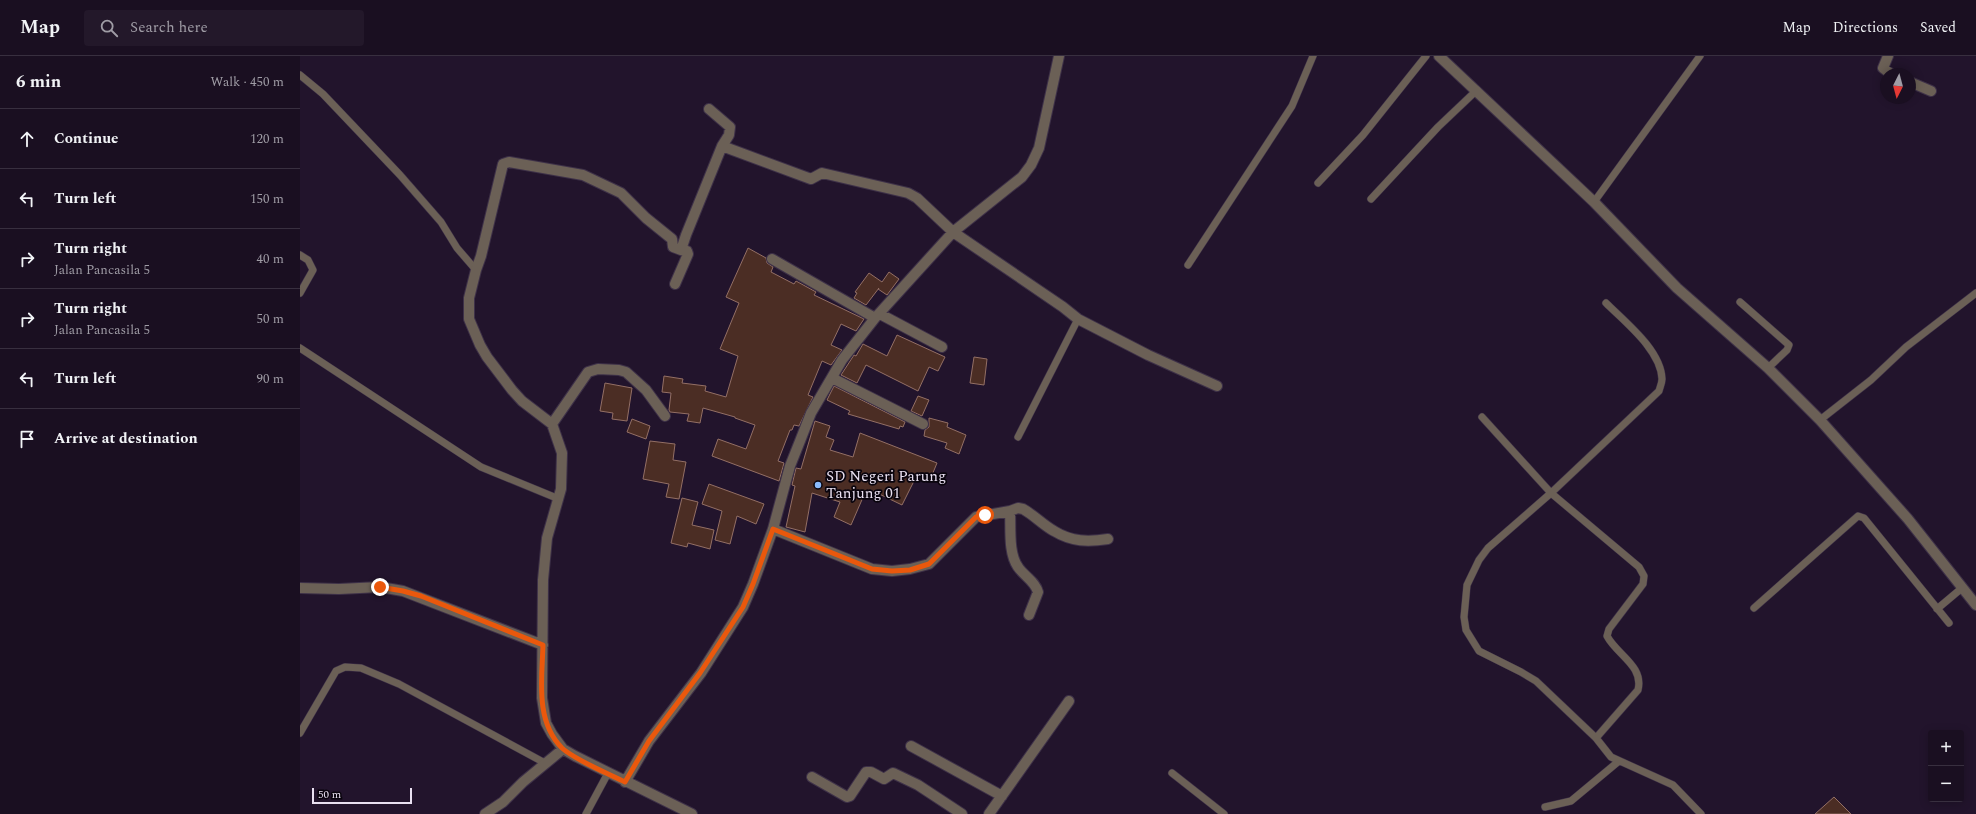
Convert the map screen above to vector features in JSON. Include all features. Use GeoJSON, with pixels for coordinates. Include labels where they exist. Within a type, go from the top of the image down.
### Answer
{"type":"FeatureCollection","features":[{"type":"Feature","properties":{"kind":"street"},"geometry":{"type":"LineString","coordinates":[[625,782],[649,741],[696,679],[743,607],[773,529],[790,466],[811,413],[842,360],[878,316],[953,232],[1022,177],[1031,165],[1039,148],[1059,56]]}},
{"type":"Feature","properties":{"kind":"street"},"geometry":{"type":"LineString","coordinates":[[1439,56],[1477,90],[1594,202],[1677,288],[1768,368],[1820,420],[1908,519],[1976,605]]}},
{"type":"Feature","properties":{"kind":"street"},"geometry":{"type":"LineString","coordinates":[[1883,68],[1888,56]]}},
{"type":"Feature","properties":{"kind":"street"},"geometry":{"type":"LineString","coordinates":[[1916,85],[1931,92]]}},
{"type":"Feature","properties":{"kind":"street"},"geometry":{"type":"LineString","coordinates":[[681,250],[722,146],[729,134],[730,127],[709,109]]}},
{"type":"Feature","properties":{"kind":"street"},"geometry":{"type":"LineString","coordinates":[[722,146],[811,179],[822,173],[908,193],[916,198],[953,232],[1063,307],[1078,319],[1148,355],[1217,386]]}},
{"type":"Feature","properties":{"kind":"street"},"geometry":{"type":"LineString","coordinates":[[675,284],[688,254],[687,251],[673,247],[672,239],[646,218],[621,193],[583,175],[509,162],[503,164],[482,256],[476,270],[470,298],[469,319],[480,345],[512,390],[522,401],[552,424],[562,452],[561,489],[547,538],[544,566],[542,698],[546,723],[563,749],[625,782],[692,814]]}},
{"type":"Feature","properties":{"kind":"street"},"geometry":{"type":"LineString","coordinates":[[772,259],[878,316],[942,347]]}},
{"type":"Feature","properties":{"kind":"street"},"geometry":{"type":"LineString","coordinates":[[552,424],[588,372],[593,369],[619,370],[626,372],[646,390],[665,416]]}},
{"type":"Feature","properties":{"kind":"street"},"geometry":{"type":"LineString","coordinates":[[832,378],[923,424]]}},
{"type":"Feature","properties":{"kind":"street"},"geometry":{"type":"LineString","coordinates":[[773,529],[872,569],[904,570],[929,564],[976,517],[1010,511],[1018,508],[1023,509],[1054,531],[1072,540],[1088,542],[1108,539]]}},
{"type":"Feature","properties":{"kind":"street"},"geometry":{"type":"LineString","coordinates":[[1010,511],[1012,550],[1017,566],[1034,583],[1038,592],[1029,615]]}},
{"type":"Feature","properties":{"kind":"street"},"geometry":{"type":"LineString","coordinates":[[300,588],[340,589],[380,587],[403,591],[543,645]]}},
{"type":"Feature","properties":{"kind":"street"},"geometry":{"type":"LineString","coordinates":[[989,814],[1069,701]]}},
{"type":"Feature","properties":{"kind":"street"},"geometry":{"type":"LineString","coordinates":[[911,746],[1002,796]]}},
{"type":"Feature","properties":{"kind":"street"},"geometry":{"type":"LineString","coordinates":[[485,814],[503,802],[545,763],[563,749]]}},
{"type":"Feature","properties":{"kind":"street"},"geometry":{"type":"LineString","coordinates":[[812,777],[847,797],[850,796],[866,772],[871,772],[884,780],[893,773],[918,785],[962,814]]}},
{"type":"Feature","properties":{"kind":"lane"},"geometry":{"type":"LineString","coordinates":[[1188,266],[1282,124],[1292,106],[1313,56]]}},
{"type":"Feature","properties":{"kind":"lane"},"geometry":{"type":"LineString","coordinates":[[1318,183],[1363,135],[1426,56]]}},
{"type":"Feature","properties":{"kind":"lane"},"geometry":{"type":"LineString","coordinates":[[1594,202],[1700,56]]}},
{"type":"Feature","properties":{"kind":"lane"},"geometry":{"type":"LineString","coordinates":[[300,75],[323,94],[400,175],[441,222],[457,248],[476,270]]}},
{"type":"Feature","properties":{"kind":"lane"},"geometry":{"type":"LineString","coordinates":[[1371,199],[1438,127],[1477,90]]}},
{"type":"Feature","properties":{"kind":"lane"},"geometry":{"type":"LineString","coordinates":[[300,255],[308,260],[313,270],[300,293]]}},
{"type":"Feature","properties":{"kind":"lane"},"geometry":{"type":"LineString","coordinates":[[1820,420],[1870,380],[1906,347],[1976,293]]}},
{"type":"Feature","properties":{"kind":"lane"},"geometry":{"type":"LineString","coordinates":[[1740,302],[1789,345],[1787,350],[1768,368]]}},
{"type":"Feature","properties":{"kind":"lane"},"geometry":{"type":"LineString","coordinates":[[1606,303],[1650,348],[1659,365],[1662,379],[1660,391],[1551,493],[1488,548],[1479,560],[1467,585],[1464,609],[1466,630],[1479,651],[1522,672],[1536,681],[1596,738],[1611,757],[1673,785],[1701,814]]}},
{"type":"Feature","properties":{"kind":"lane"},"geometry":{"type":"LineString","coordinates":[[1018,437],[1078,319]]}},
{"type":"Feature","properties":{"kind":"lane"},"geometry":{"type":"LineString","coordinates":[[300,348],[482,467],[558,499]]}},
{"type":"Feature","properties":{"kind":"lane"},"geometry":{"type":"LineString","coordinates":[[1482,417],[1551,493],[1639,567],[1645,580],[1638,592],[1609,629],[1607,636],[1611,643],[1638,672],[1640,682],[1638,690],[1596,738]]}},
{"type":"Feature","properties":{"kind":"lane"},"geometry":{"type":"LineString","coordinates":[[1754,608],[1858,516],[1864,518],[1949,623]]}},
{"type":"Feature","properties":{"kind":"lane"},"geometry":{"type":"LineString","coordinates":[[1937,609],[1962,588]]}},
{"type":"Feature","properties":{"kind":"lane"},"geometry":{"type":"LineString","coordinates":[[300,733],[336,671],[345,667],[361,668],[399,684],[545,763]]}},
{"type":"Feature","properties":{"kind":"lane"},"geometry":{"type":"LineString","coordinates":[[1545,807],[1571,801],[1619,761]]}},
{"type":"Feature","properties":{"kind":"lane"},"geometry":{"type":"LineString","coordinates":[[586,814],[608,773]]}},
{"type":"Feature","properties":{"kind":"lane"},"geometry":{"type":"LineString","coordinates":[[1172,773],[1224,814]]}},
{"type":"Feature","properties":{"kind":"building"},"geometry":{"type":"Polygon","coordinates":[[[748,248],[766,258],[767,263],[773,267],[771,272],[794,284],[796,281],[816,292],[814,295],[864,319],[856,331],[841,324],[831,345],[842,350],[831,365],[822,361],[808,395],[813,397],[799,426],[794,425],[792,430],[790,430],[778,461],[784,463],[779,481],[712,456],[718,439],[746,449],[755,425],[735,417],[703,408],[700,423],[687,421],[689,414],[670,412],[671,393],[662,392],[664,376],[683,379],[682,383],[706,386],[705,391],[726,397],[738,356],[720,349],[739,303],[726,297],[748,248]]]}},
{"type":"Feature","properties":{"kind":"building"},"geometry":{"type":"Polygon","coordinates":[[[889,272],[899,279],[887,295],[878,289],[866,305],[854,298],[857,293],[855,292],[869,273],[882,282],[889,272]]]}},
{"type":"Feature","properties":{"kind":"building"},"geometry":{"type":"Polygon","coordinates":[[[897,335],[945,357],[938,371],[929,367],[918,391],[866,365],[857,383],[841,375],[854,355],[856,356],[863,344],[887,356],[897,335]]]}},
{"type":"Feature","properties":{"kind":"building"},"geometry":{"type":"Polygon","coordinates":[[[974,357],[987,359],[984,385],[970,383],[974,357]]]}},
{"type":"Feature","properties":{"kind":"building"},"geometry":{"type":"Polygon","coordinates":[[[605,383],[632,388],[627,421],[612,419],[613,413],[600,411],[605,383]]]}},
{"type":"Feature","properties":{"kind":"building"},"geometry":{"type":"Polygon","coordinates":[[[834,386],[905,422],[903,427],[900,426],[899,429],[848,414],[850,411],[827,400],[834,386]]]}},
{"type":"Feature","properties":{"kind":"building"},"geometry":{"type":"Polygon","coordinates":[[[918,396],[929,400],[922,416],[911,411],[918,396]]]}},
{"type":"Feature","properties":{"kind":"building"},"geometry":{"type":"Polygon","coordinates":[[[929,418],[948,423],[947,427],[966,435],[959,454],[945,448],[947,443],[924,436],[925,430],[929,427],[929,418]]]}},
{"type":"Feature","properties":{"kind":"building"},"geometry":{"type":"Polygon","coordinates":[[[632,419],[650,426],[646,439],[627,432],[632,419]]]}},
{"type":"Feature","properties":{"kind":"building"},"geometry":{"type":"Polygon","coordinates":[[[815,421],[830,426],[826,437],[834,440],[830,450],[853,457],[860,433],[937,463],[930,480],[917,475],[902,505],[871,490],[869,496],[864,495],[851,525],[834,517],[840,502],[812,493],[805,532],[786,527],[795,486],[792,485],[796,468],[801,469],[815,421]]]}},
{"type":"Feature","properties":{"kind":"building"},"geometry":{"type":"Polygon","coordinates":[[[650,441],[675,444],[673,460],[686,462],[679,499],[666,497],[669,484],[643,479],[650,441]]]}},
{"type":"Feature","properties":{"kind":"building"},"geometry":{"type":"Polygon","coordinates":[[[709,484],[764,504],[756,524],[737,516],[730,544],[715,540],[722,511],[702,504],[709,484]]]}},
{"type":"Feature","properties":{"kind":"building"},"geometry":{"type":"Polygon","coordinates":[[[682,498],[698,502],[692,525],[714,530],[710,549],[688,543],[687,547],[671,543],[682,498]]]}},
{"type":"Feature","properties":{"kind":"building"},"geometry":{"type":"Polygon","coordinates":[[[1834,797],[1851,814],[1815,814],[1834,797]]]}},
{"type":"Feature","properties":{"kind":"place","name":"SD Negeri Parung Tanjung 01"},"geometry":{"type":"Point","coordinates":[818,485]}},
{"type":"Feature","properties":{"kind":"route"},"geometry":{"type":"LineString","coordinates":[[380,587],[421,596],[543,645],[542,698],[546,723],[552,734],[563,749],[625,782],[649,741],[700,673],[743,607],[773,529],[872,569],[892,571],[910,570],[929,564],[967,524],[976,517],[985,515]]}}]}
